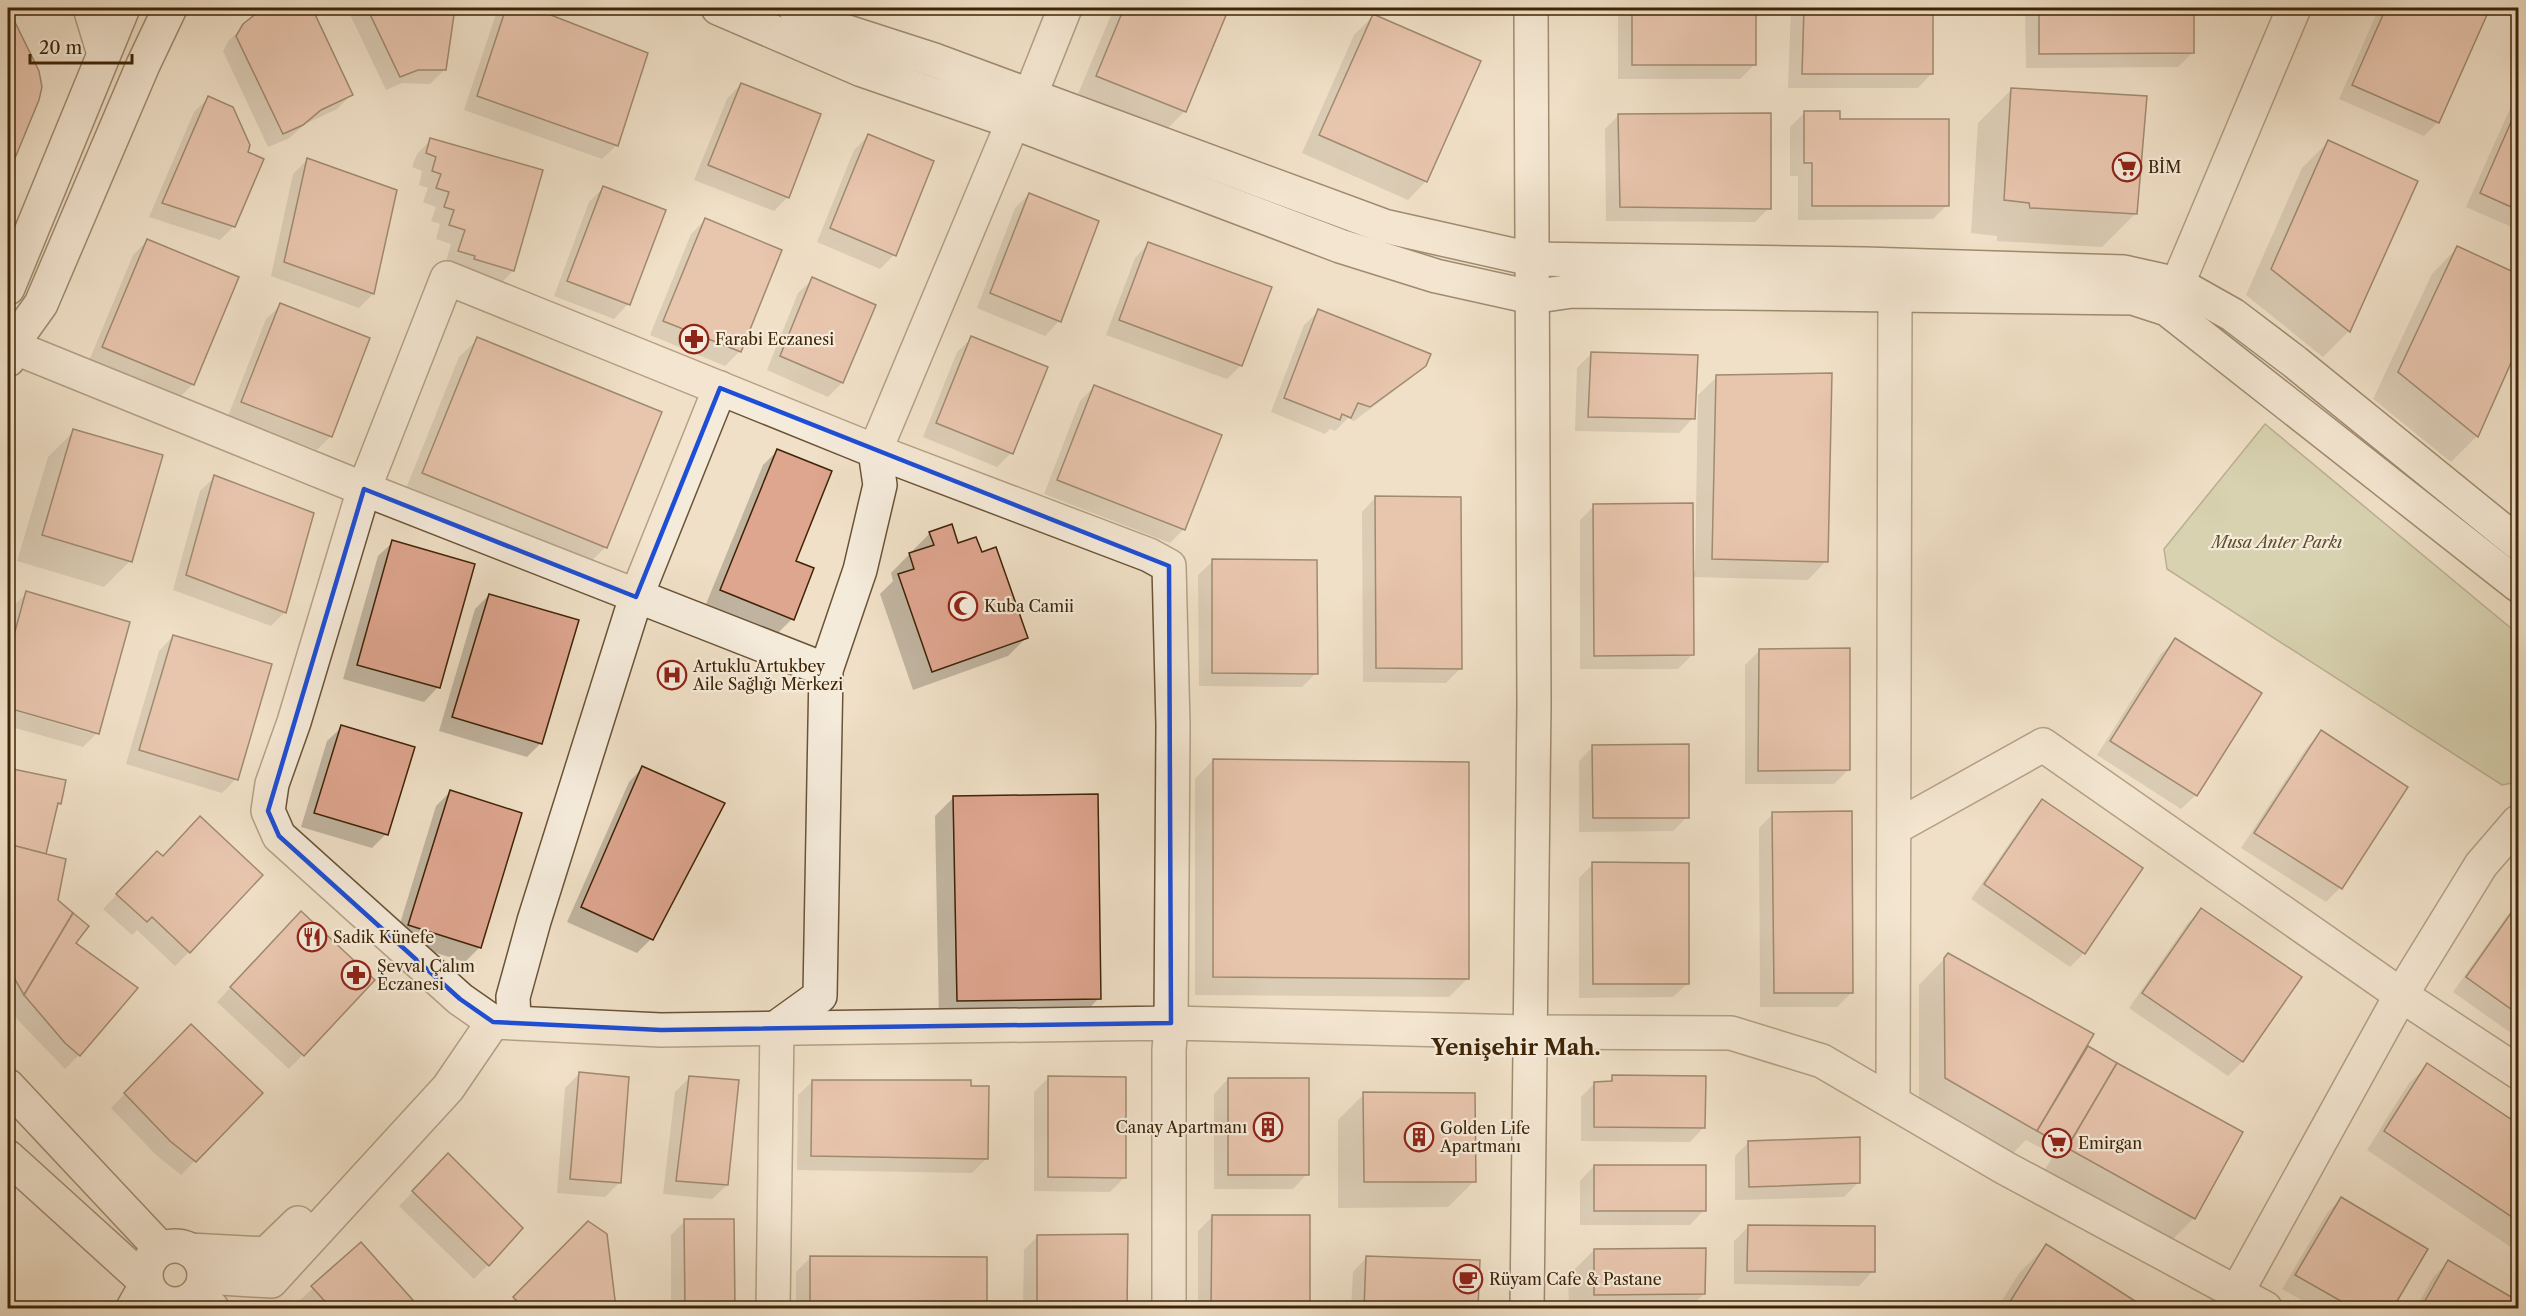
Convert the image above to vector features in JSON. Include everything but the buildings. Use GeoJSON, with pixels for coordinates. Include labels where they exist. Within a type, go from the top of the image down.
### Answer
{"type":"FeatureCollection","features":[{"type":"Feature","properties":{"kind":"street"},"geometry":{"type":"LineString","coordinates":[[90,8],[103,51]]}},
{"type":"Feature","properties":{"kind":"street"},"geometry":{"type":"LineString","coordinates":[[8,288],[103,51],[123,8]]}},
{"type":"Feature","properties":{"kind":"street"},"geometry":{"type":"LineString","coordinates":[[195,8],[165,21],[143,65],[41,304],[9,346],[636,597],[826,670]]}},
{"type":"Feature","properties":{"kind":"street"},"geometry":{"type":"LineString","coordinates":[[718,8],[862,70],[1022,109],[1384,226],[1531,259],[1865,264],[2124,272],[2172,297],[2233,315],[2286,355],[2518,543]]}},
{"type":"Feature","properties":{"kind":"street"},"geometry":{"type":"LineString","coordinates":[[795,8],[841,30],[934,60],[1022,109],[1340,246],[1436,276],[1530,297],[1572,291],[2172,297],[2518,585]]}},
{"type":"Feature","properties":{"kind":"street"},"geometry":{"type":"LineString","coordinates":[[777,1027],[820,996],[826,670],[860,570],[880,485],[875,451],[1065,8]]}},
{"type":"Feature","properties":{"kind":"street"},"geometry":{"type":"LineString","coordinates":[[1527,1308],[1534,704],[1530,297],[1531,8]]}},
{"type":"Feature","properties":{"kind":"street"},"geometry":{"type":"LineString","coordinates":[[2172,297],[2294,8]]}},
{"type":"Feature","properties":{"kind":"street"},"geometry":{"type":"LineString","coordinates":[[1168,1308],[1171,1023],[1173,725],[1169,566],[1149,555],[875,451],[447,278],[364,489],[294,722],[272,784],[268,811],[279,836],[460,999],[503,1022],[661,1030],[1171,1023],[1530,1032],[1731,1033],[1822,1061],[2005,1168],[2265,1308]]}},
{"type":"Feature","properties":{"kind":"street"},"geometry":{"type":"LineString","coordinates":[[1893,1102],[1896,827],[1893,763],[1895,293]]}},
{"type":"Feature","properties":{"kind":"street"},"geometry":{"type":"LineString","coordinates":[[140,1296],[148,1263],[193,1276],[271,1281],[448,1088],[503,1022],[513,997],[534,921],[636,597],[720,388]]}},
{"type":"Feature","properties":{"kind":"street"},"geometry":{"type":"LineString","coordinates":[[1896,827],[2043,745],[2401,994],[2518,1072]]}},
{"type":"Feature","properties":{"kind":"street"},"geometry":{"type":"LineString","coordinates":[[2237,1292],[2401,994],[2481,865],[2518,822]]}},
{"type":"Feature","properties":{"kind":"street"},"geometry":{"type":"LineString","coordinates":[[773,1308],[777,1027]]}},
{"type":"Feature","properties":{"kind":"street"},"geometry":{"type":"LineString","coordinates":[[8,1086],[193,1276]]}},
{"type":"Feature","properties":{"kind":"street"},"geometry":{"type":"LineString","coordinates":[[8,1157],[140,1296],[157,1298],[165,1302],[182,1303],[193,1276]]}},
{"type":"Feature","properties":{"kind":"highlighted area"},"geometry":{"type":"Polygon","coordinates":[[[720,388],[1169,566],[1171,1023],[661,1030],[493,1022],[460,999],[279,836],[268,811],[364,489],[636,597],[720,388]]]}},
{"type":"Feature","properties":{"kind":"green space","name":"Musa Anter Parkı"},"geometry":{"type":"Polygon","coordinates":[[[2265,424],[2518,634],[2518,782],[2502,785],[2167,569],[2164,549],[2265,424]]]}},
{"type":"Feature","properties":{"kind":"place","name":"BİM"},"geometry":{"type":"Point","coordinates":[2127,167]}},
{"type":"Feature","properties":{"kind":"place","name":"Farabi Eczanesi"},"geometry":{"type":"Point","coordinates":[694,339]}},
{"type":"Feature","properties":{"kind":"place","name":"Kuba Camii"},"geometry":{"type":"Point","coordinates":[963,606]}},
{"type":"Feature","properties":{"kind":"place","name":"Artuklu Artukbey Aile Sağlığı Merkezi"},"geometry":{"type":"Point","coordinates":[672,675]}},
{"type":"Feature","properties":{"kind":"place","name":"Sadik Künefe"},"geometry":{"type":"Point","coordinates":[312,937]}},
{"type":"Feature","properties":{"kind":"place","name":"Şevval Çalım Eczanesi"},"geometry":{"type":"Point","coordinates":[356,975]}},
{"type":"Feature","properties":{"kind":"place","name":"Canay Apartmanı"},"geometry":{"type":"Point","coordinates":[1268,1127]}},
{"type":"Feature","properties":{"kind":"place","name":"Golden Life Apartmanı"},"geometry":{"type":"Point","coordinates":[1419,1137]}},
{"type":"Feature","properties":{"kind":"place","name":"Emirgan"},"geometry":{"type":"Point","coordinates":[2057,1143]}},
{"type":"Feature","properties":{"kind":"place","name":"Rüyam Cafe & Pastane"},"geometry":{"type":"Point","coordinates":[1468,1279]}},
{"type":"Feature","properties":{"kind":"district","name":"Yenişehir Mah."},"geometry":{"type":"Point","coordinates":[1516,1047]}}]}
